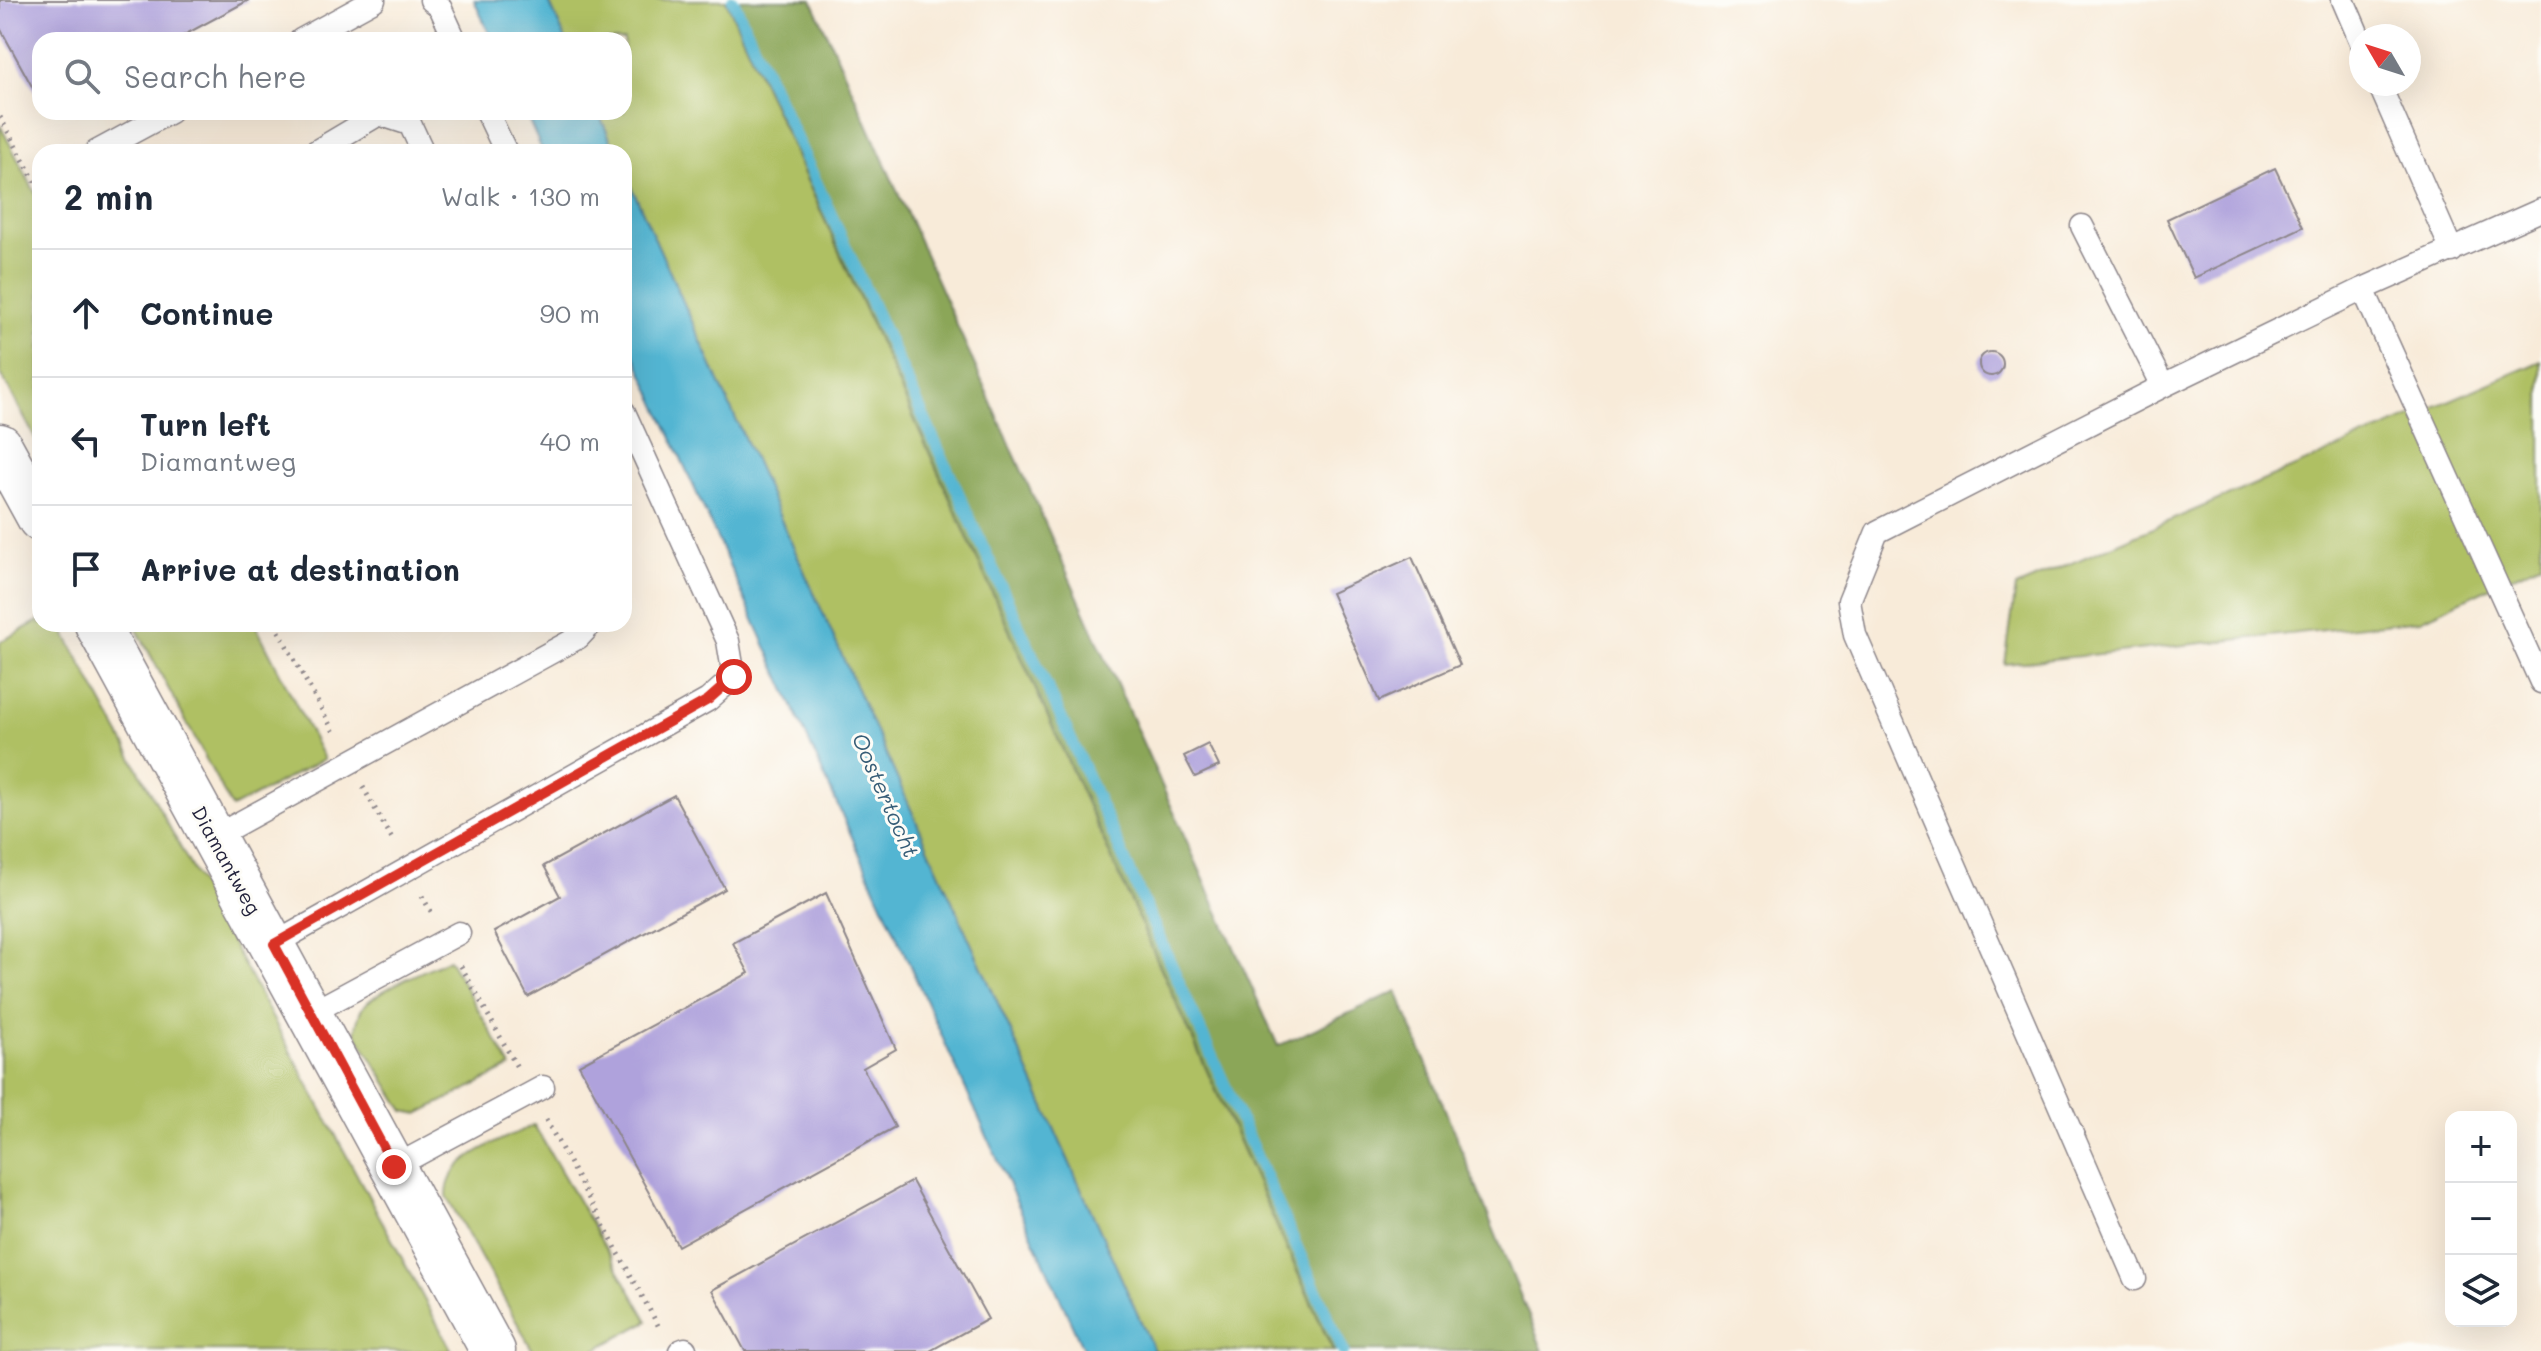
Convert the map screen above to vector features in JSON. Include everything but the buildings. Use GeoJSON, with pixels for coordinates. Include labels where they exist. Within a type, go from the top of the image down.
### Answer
{"type":"FeatureCollection","features":[{"type":"Feature","properties":{"kind":"street"},"geometry":{"type":"LineString","coordinates":[[0,446],[32,504]]}},
{"type":"Feature","properties":{"kind":"street","name":"Diamantweg"},"geometry":{"type":"LineString","coordinates":[[101,632],[493,1351]]}},
{"type":"Feature","properties":{"kind":"lane"},"geometry":{"type":"LineString","coordinates":[[316,32],[374,0]]}},
{"type":"Feature","properties":{"kind":"lane"},"geometry":{"type":"LineString","coordinates":[[431,0],[440,7],[451,32]]}},
{"type":"Feature","properties":{"kind":"lane"},"geometry":{"type":"LineString","coordinates":[[2343,0],[2353,24]]}},
{"type":"Feature","properties":{"kind":"lane"},"geometry":{"type":"LineString","coordinates":[[2384,96],[2452,251]]}},
{"type":"Feature","properties":{"kind":"lane"},"geometry":{"type":"LineString","coordinates":[[111,144],[155,120]]}},
{"type":"Feature","properties":{"kind":"lane"},"geometry":{"type":"LineString","coordinates":[[328,144],[369,120]]}},
{"type":"Feature","properties":{"kind":"lane"},"geometry":{"type":"LineString","coordinates":[[398,120],[410,124],[419,144]]}},
{"type":"Feature","properties":{"kind":"lane"},"geometry":{"type":"LineString","coordinates":[[491,120],[502,144]]}},
{"type":"Feature","properties":{"kind":"lane"},"geometry":{"type":"LineString","coordinates":[[2135,1279],[1855,635],[1849,601],[1877,532],[2163,386],[2363,289],[2541,210]]}},
{"type":"Feature","properties":{"kind":"lane"},"geometry":{"type":"LineString","coordinates":[[2082,226],[2163,386]]}},
{"type":"Feature","properties":{"kind":"lane"},"geometry":{"type":"LineString","coordinates":[[2363,289],[2541,682]]}},
{"type":"Feature","properties":{"kind":"lane"},"geometry":{"type":"LineString","coordinates":[[274,944],[708,700],[734,677],[728,641],[632,430]]}},
{"type":"Feature","properties":{"kind":"lane"},"geometry":{"type":"LineString","coordinates":[[214,837],[584,632]]}},
{"type":"Feature","properties":{"kind":"lane"},"geometry":{"type":"LineString","coordinates":[[311,1013],[453,936]]}},
{"type":"Feature","properties":{"kind":"lane"},"geometry":{"type":"LineString","coordinates":[[394,1167],[537,1090]]}},
{"type":"Feature","properties":{"kind":"path"},"geometry":{"type":"LineString","coordinates":[[0,117],[32,176]]}},
{"type":"Feature","properties":{"kind":"path"},"geometry":{"type":"LineString","coordinates":[[279,632],[408,870],[453,936],[677,1346]]}},
{"type":"Feature","properties":{"kind":"green space"},"geometry":{"type":"Polygon","coordinates":[[[548,0],[726,0],[1333,1351],[1154,1351],[632,188],[632,144],[612,144],[602,120],[632,120],[632,32],[562,32],[548,0]]]}},
{"type":"Feature","properties":{"kind":"green space"},"geometry":{"type":"Polygon","coordinates":[[[726,0],[812,0],[1278,1046],[1397,991],[1543,1351],[1333,1351],[726,0]]]}},
{"type":"Feature","properties":{"kind":"green space"},"geometry":{"type":"Polygon","coordinates":[[[0,125],[32,187],[32,432],[0,372],[0,125]]]}},
{"type":"Feature","properties":{"kind":"green space"},"geometry":{"type":"Polygon","coordinates":[[[2541,361],[2541,563],[2421,620],[2005,664],[2016,587],[2541,361]]]}},
{"type":"Feature","properties":{"kind":"green space"},"geometry":{"type":"Polygon","coordinates":[[[32,624],[32,632],[64,632],[452,1351],[0,1351],[0,642],[32,624]]]}},
{"type":"Feature","properties":{"kind":"green space"},"geometry":{"type":"Polygon","coordinates":[[[138,632],[259,632],[324,759],[232,808],[138,632]]]}},
{"type":"Feature","properties":{"kind":"green space"},"geometry":{"type":"Polygon","coordinates":[[[449,959],[511,1067],[418,1114],[404,1111],[355,1032],[359,1016],[363,1007],[380,993],[449,959]]]}},
{"type":"Feature","properties":{"kind":"green space"},"geometry":{"type":"Polygon","coordinates":[[[534,1125],[648,1321],[593,1351],[533,1351],[447,1197],[449,1183],[466,1160],[478,1151],[534,1125]]]}},
{"type":"Feature","properties":{"kind":"water"},"geometry":{"type":"Polygon","coordinates":[[[474,0],[548,0],[562,32],[488,32],[474,0]]]}},
{"type":"Feature","properties":{"kind":"water"},"geometry":{"type":"Polygon","coordinates":[[[529,120],[602,120],[612,144],[539,144],[529,120]]]}},
{"type":"Feature","properties":{"kind":"water","name":"Oostertocht"},"geometry":{"type":"Polygon","coordinates":[[[632,188],[1154,1351],[1084,1351],[632,350],[632,188]]]}},
{"type":"Feature","properties":{"kind":"waterway"},"geometry":{"type":"LineString","coordinates":[[733,0],[1074,746],[1343,1351]]}},
{"type":"Feature","properties":{"kind":"route"},"geometry":{"type":"LineString","coordinates":[[394,1167],[274,944],[708,700],[734,677]]}}]}
